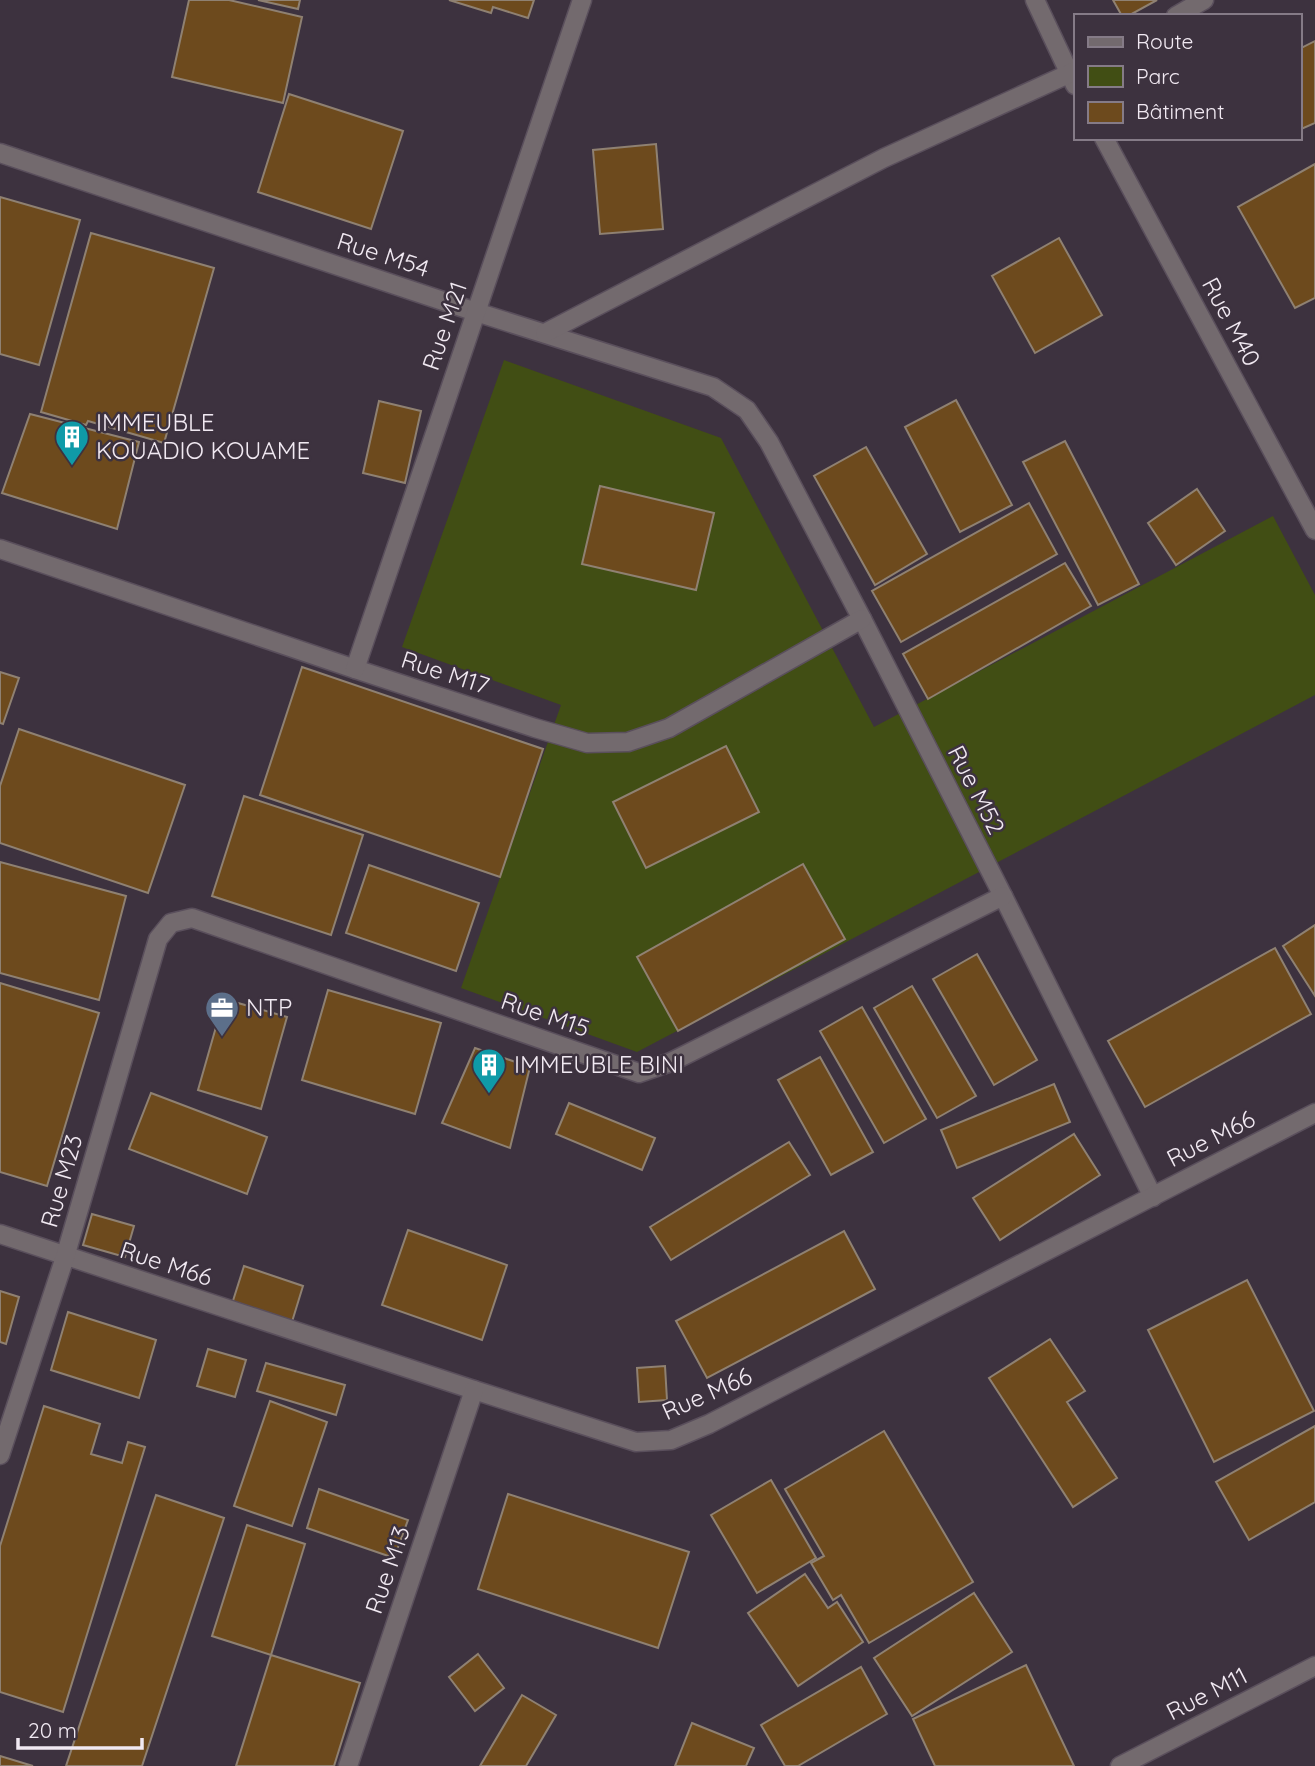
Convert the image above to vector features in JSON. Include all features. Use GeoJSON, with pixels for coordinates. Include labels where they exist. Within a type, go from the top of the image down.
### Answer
{"type":"FeatureCollection","features":[{"type":"Feature","properties":{"kind":"street","name":"Rue M21"},"geometry":{"type":"LineString","coordinates":[[355,669],[583,0]]}},
{"type":"Feature","properties":{"kind":"street"},"geometry":{"type":"LineString","coordinates":[[545,333],[884,158],[1073,77],[1035,0]]}},
{"type":"Feature","properties":{"kind":"street"},"geometry":{"type":"LineString","coordinates":[[1179,14],[1204,0]]}},
{"type":"Feature","properties":{"kind":"street","name":"Rue M40"},"geometry":{"type":"LineString","coordinates":[[1105,140],[1315,530]]}},
{"type":"Feature","properties":{"kind":"street","name":"Rue M54"},"geometry":{"type":"LineString","coordinates":[[0,153],[476,312],[713,387],[747,410]]}},
{"type":"Feature","properties":{"kind":"street","name":"Rue M52"},"geometry":{"type":"LineString","coordinates":[[747,410],[769,442],[862,619],[1153,1197]]}},
{"type":"Feature","properties":{"kind":"street","name":"Rue M17"},"geometry":{"type":"LineString","coordinates":[[0,549],[355,669],[587,743],[628,743],[669,728],[862,619]]}},
{"type":"Feature","properties":{"kind":"street","name":"Rue M15"},"geometry":{"type":"LineString","coordinates":[[171,923],[192,918],[639,1073],[671,1062],[1003,896]]}},
{"type":"Feature","properties":{"kind":"street","name":"Rue M23"},"geometry":{"type":"LineString","coordinates":[[0,1455],[65,1257],[158,939],[171,923]]}},
{"type":"Feature","properties":{"kind":"street","name":"Rue M66"},"geometry":{"type":"LineString","coordinates":[[0,1234],[636,1442],[671,1440],[709,1424],[1315,1113]]}},
{"type":"Feature","properties":{"kind":"street","name":"Rue M13"},"geometry":{"type":"LineString","coordinates":[[348,1766],[474,1390]]}},
{"type":"Feature","properties":{"kind":"street","name":"Rue M11"},"geometry":{"type":"LineString","coordinates":[[1121,1766],[1315,1666]]}},
{"type":"Feature","properties":{"kind":"green space"},"geometry":{"type":"Polygon","coordinates":[[[504,360],[721,438],[874,727],[1273,516],[1315,595],[1315,695],[637,1052],[461,988],[561,705],[402,647],[504,360]]]}},
{"type":"Feature","properties":{"kind":"building"},"geometry":{"type":"Polygon","coordinates":[[[189,0],[229,0],[302,17],[283,103],[172,77],[189,0]]]}},
{"type":"Feature","properties":{"kind":"building"},"geometry":{"type":"Polygon","coordinates":[[[258,0],[300,0],[298,9],[258,0]]]}},
{"type":"Feature","properties":{"kind":"building"},"geometry":{"type":"Polygon","coordinates":[[[449,0],[534,0],[528,18],[493,7],[491,13],[449,0]]]}},
{"type":"Feature","properties":{"kind":"building"},"geometry":{"type":"Polygon","coordinates":[[[1113,0],[1157,0],[1132,14],[1121,14],[1113,0]]]}},
{"type":"Feature","properties":{"kind":"building"},"geometry":{"type":"Polygon","coordinates":[[[1315,41],[1315,123],[1301,129],[1301,48],[1315,41]]]}},
{"type":"Feature","properties":{"kind":"building"},"geometry":{"type":"Polygon","coordinates":[[[289,94],[403,131],[371,229],[258,192],[289,94]]]}},
{"type":"Feature","properties":{"kind":"building"},"geometry":{"type":"Polygon","coordinates":[[[656,144],[663,229],[600,234],[593,150],[656,144]]]}},
{"type":"Feature","properties":{"kind":"building"},"geometry":{"type":"Polygon","coordinates":[[[1315,164],[1315,298],[1295,308],[1238,207],[1315,164]]]}},
{"type":"Feature","properties":{"kind":"building"},"geometry":{"type":"Polygon","coordinates":[[[0,197],[80,220],[39,365],[0,354],[0,197]]]}},
{"type":"Feature","properties":{"kind":"building"},"geometry":{"type":"Polygon","coordinates":[[[91,233],[214,268],[164,443],[88,421],[86,425],[41,412],[91,233]]]}},
{"type":"Feature","properties":{"kind":"building"},"geometry":{"type":"Polygon","coordinates":[[[1059,238],[1102,315],[1035,353],[992,276],[1059,238]]]}},
{"type":"Feature","properties":{"kind":"building"},"geometry":{"type":"Polygon","coordinates":[[[956,400],[1012,505],[960,532],[905,427],[956,400]]]}},
{"type":"Feature","properties":{"kind":"building"},"geometry":{"type":"Polygon","coordinates":[[[379,401],[421,411],[405,483],[363,473],[379,401]]]}},
{"type":"Feature","properties":{"kind":"building","name":"IMMEUBLE KOUADIO KOUAME"},"geometry":{"type":"Polygon","coordinates":[[[30,414],[139,442],[117,529],[2,493],[30,414]]]}},
{"type":"Feature","properties":{"kind":"building"},"geometry":{"type":"Polygon","coordinates":[[[1065,441],[1139,584],[1098,605],[1023,462],[1065,441]]]}},
{"type":"Feature","properties":{"kind":"building"},"geometry":{"type":"Polygon","coordinates":[[[866,447],[927,554],[875,585],[814,476],[866,447]]]}},
{"type":"Feature","properties":{"kind":"building"},"geometry":{"type":"Polygon","coordinates":[[[600,486],[714,513],[696,590],[582,564],[600,486]]]}},
{"type":"Feature","properties":{"kind":"building"},"geometry":{"type":"Polygon","coordinates":[[[1197,489],[1225,531],[1176,565],[1148,523],[1197,489]]]}},
{"type":"Feature","properties":{"kind":"building"},"geometry":{"type":"Polygon","coordinates":[[[1029,503],[1057,554],[901,642],[872,591],[1029,503]]]}},
{"type":"Feature","properties":{"kind":"building"},"geometry":{"type":"Polygon","coordinates":[[[1065,563],[1091,606],[928,699],[903,654],[1065,563]]]}},
{"type":"Feature","properties":{"kind":"building"},"geometry":{"type":"Polygon","coordinates":[[[302,667],[543,749],[500,877],[260,795],[302,667]]]}},
{"type":"Feature","properties":{"kind":"building"},"geometry":{"type":"Polygon","coordinates":[[[0,672],[19,678],[3,724],[0,723],[0,672]]]}},
{"type":"Feature","properties":{"kind":"building"},"geometry":{"type":"Polygon","coordinates":[[[19,729],[185,785],[148,893],[0,843],[0,786],[19,729]]]}},
{"type":"Feature","properties":{"kind":"building"},"geometry":{"type":"Polygon","coordinates":[[[726,746],[759,812],[646,868],[613,802],[726,746]]]}},
{"type":"Feature","properties":{"kind":"building"},"geometry":{"type":"Polygon","coordinates":[[[244,796],[363,835],[331,935],[212,896],[244,796]]]}},
{"type":"Feature","properties":{"kind":"building"},"geometry":{"type":"Polygon","coordinates":[[[0,862],[126,896],[99,1000],[0,973],[0,862]]]}},
{"type":"Feature","properties":{"kind":"building"},"geometry":{"type":"Polygon","coordinates":[[[803,864],[845,939],[678,1031],[637,957],[803,864]]]}},
{"type":"Feature","properties":{"kind":"building"},"geometry":{"type":"Polygon","coordinates":[[[369,865],[479,903],[456,971],[346,933],[369,865]]]}},
{"type":"Feature","properties":{"kind":"building"},"geometry":{"type":"Polygon","coordinates":[[[1315,925],[1315,996],[1283,946],[1315,925]]]}},
{"type":"Feature","properties":{"kind":"building"},"geometry":{"type":"Polygon","coordinates":[[[1275,948],[1311,1014],[1145,1107],[1108,1041],[1275,948]]]}},
{"type":"Feature","properties":{"kind":"building"},"geometry":{"type":"Polygon","coordinates":[[[977,954],[1037,1060],[994,1085],[933,979],[977,954]]]}},
{"type":"Feature","properties":{"kind":"building"},"geometry":{"type":"Polygon","coordinates":[[[0,983],[99,1013],[47,1186],[0,1172],[0,983]]]}},
{"type":"Feature","properties":{"kind":"building"},"geometry":{"type":"Polygon","coordinates":[[[912,986],[976,1096],[937,1118],[874,1008],[912,986]]]}},
{"type":"Feature","properties":{"kind":"building"},"geometry":{"type":"Polygon","coordinates":[[[328,990],[441,1023],[415,1114],[302,1080],[328,990]]]}},
{"type":"Feature","properties":{"kind":"building"},"geometry":{"type":"Polygon","coordinates":[[[224,999],[287,1017],[261,1109],[198,1090],[224,999]]]}},
{"type":"Feature","properties":{"kind":"building"},"geometry":{"type":"Polygon","coordinates":[[[862,1007],[926,1119],[884,1143],[820,1031],[862,1007]]]}},
{"type":"Feature","properties":{"kind":"building","name":"IMMEUBLE BINI"},"geometry":{"type":"Polygon","coordinates":[[[475,1048],[530,1067],[510,1148],[442,1123],[475,1048]]]}},
{"type":"Feature","properties":{"kind":"building"},"geometry":{"type":"Polygon","coordinates":[[[820,1057],[873,1152],[831,1175],[778,1080],[820,1057]]]}},
{"type":"Feature","properties":{"kind":"building"},"geometry":{"type":"Polygon","coordinates":[[[1054,1084],[1070,1122],[957,1168],[941,1130],[1054,1084]]]}},
{"type":"Feature","properties":{"kind":"building"},"geometry":{"type":"Polygon","coordinates":[[[151,1093],[267,1137],[247,1194],[129,1149],[151,1093]]]}},
{"type":"Feature","properties":{"kind":"building"},"geometry":{"type":"Polygon","coordinates":[[[569,1103],[655,1138],[642,1170],[556,1134],[569,1103]]]}},
{"type":"Feature","properties":{"kind":"building"},"geometry":{"type":"Polygon","coordinates":[[[1074,1134],[1100,1175],[1000,1240],[973,1198],[1074,1134]]]}},
{"type":"Feature","properties":{"kind":"building"},"geometry":{"type":"Polygon","coordinates":[[[789,1142],[810,1175],[671,1260],[650,1227],[789,1142]]]}},
{"type":"Feature","properties":{"kind":"building"},"geometry":{"type":"Polygon","coordinates":[[[92,1214],[134,1226],[125,1257],[83,1245],[92,1214]]]}},
{"type":"Feature","properties":{"kind":"building"},"geometry":{"type":"Polygon","coordinates":[[[408,1230],[507,1265],[482,1340],[382,1305],[408,1230]]]}},
{"type":"Feature","properties":{"kind":"building"},"geometry":{"type":"Polygon","coordinates":[[[844,1231],[875,1289],[707,1378],[676,1321],[844,1231]]]}},
{"type":"Feature","properties":{"kind":"building"},"geometry":{"type":"Polygon","coordinates":[[[244,1266],[303,1286],[291,1325],[231,1307],[244,1266]]]}},
{"type":"Feature","properties":{"kind":"building"},"geometry":{"type":"Polygon","coordinates":[[[1247,1280],[1314,1411],[1214,1462],[1148,1330],[1247,1280]]]}},
{"type":"Feature","properties":{"kind":"building"},"geometry":{"type":"Polygon","coordinates":[[[0,1291],[19,1297],[6,1344],[0,1342],[0,1291]]]}},
{"type":"Feature","properties":{"kind":"building"},"geometry":{"type":"Polygon","coordinates":[[[68,1312],[156,1340],[139,1398],[51,1370],[68,1312]]]}},
{"type":"Feature","properties":{"kind":"building"},"geometry":{"type":"Polygon","coordinates":[[[1050,1339],[1085,1391],[1067,1402],[1117,1478],[1073,1507],[989,1378],[1050,1339]]]}},
{"type":"Feature","properties":{"kind":"building"},"geometry":{"type":"Polygon","coordinates":[[[208,1349],[246,1360],[235,1397],[197,1386],[208,1349]]]}},
{"type":"Feature","properties":{"kind":"building"},"geometry":{"type":"Polygon","coordinates":[[[266,1363],[345,1385],[336,1415],[257,1391],[266,1363]]]}},
{"type":"Feature","properties":{"kind":"building"},"geometry":{"type":"Polygon","coordinates":[[[665,1366],[667,1400],[639,1402],[637,1368],[665,1366]]]}},
{"type":"Feature","properties":{"kind":"building"},"geometry":{"type":"Polygon","coordinates":[[[270,1401],[327,1422],[292,1526],[234,1506],[270,1401]]]}},
{"type":"Feature","properties":{"kind":"building"},"geometry":{"type":"Polygon","coordinates":[[[44,1406],[100,1424],[91,1454],[122,1463],[128,1442],[145,1447],[63,1712],[0,1692],[0,1546],[44,1406]]]}},
{"type":"Feature","properties":{"kind":"building"},"geometry":{"type":"Polygon","coordinates":[[[1315,1426],[1315,1502],[1249,1540],[1216,1482],[1315,1426]]]}},
{"type":"Feature","properties":{"kind":"building"},"geometry":{"type":"Polygon","coordinates":[[[884,1431],[973,1582],[869,1643],[841,1595],[833,1600],[811,1563],[824,1556],[785,1489],[884,1431]]]}},
{"type":"Feature","properties":{"kind":"building"},"geometry":{"type":"Polygon","coordinates":[[[771,1480],[816,1558],[757,1593],[711,1515],[771,1480]]]}},
{"type":"Feature","properties":{"kind":"building"},"geometry":{"type":"Polygon","coordinates":[[[319,1489],[408,1520],[394,1558],[307,1528],[319,1489]]]}},
{"type":"Feature","properties":{"kind":"building"},"geometry":{"type":"Polygon","coordinates":[[[508,1494],[689,1552],[658,1648],[478,1589],[508,1494]]]}},
{"type":"Feature","properties":{"kind":"building"},"geometry":{"type":"Polygon","coordinates":[[[156,1495],[224,1518],[142,1766],[66,1766],[156,1495]]]}},
{"type":"Feature","properties":{"kind":"building"},"geometry":{"type":"Polygon","coordinates":[[[247,1525],[305,1544],[271,1655],[212,1636],[247,1525]]]}},
{"type":"Feature","properties":{"kind":"building"},"geometry":{"type":"Polygon","coordinates":[[[805,1574],[828,1608],[837,1602],[863,1642],[798,1686],[748,1613],[805,1574]]]}},
{"type":"Feature","properties":{"kind":"building"},"geometry":{"type":"Polygon","coordinates":[[[974,1593],[1012,1652],[912,1716],[874,1658],[974,1593]]]}},
{"type":"Feature","properties":{"kind":"building"},"geometry":{"type":"Polygon","coordinates":[[[478,1654],[504,1688],[475,1711],[449,1677],[478,1654]]]}},
{"type":"Feature","properties":{"kind":"building"},"geometry":{"type":"Polygon","coordinates":[[[271,1655],[360,1683],[334,1766],[236,1766],[271,1655]]]}},
{"type":"Feature","properties":{"kind":"building"},"geometry":{"type":"Polygon","coordinates":[[[1026,1665],[1074,1766],[935,1766],[913,1719],[1026,1665]]]}},
{"type":"Feature","properties":{"kind":"building"},"geometry":{"type":"Polygon","coordinates":[[[861,1667],[887,1714],[798,1766],[785,1766],[761,1725],[861,1667]]]}},
{"type":"Feature","properties":{"kind":"building"},"geometry":{"type":"Polygon","coordinates":[[[522,1695],[556,1715],[526,1766],[480,1766],[522,1695]]]}},
{"type":"Feature","properties":{"kind":"building"},"geometry":{"type":"Polygon","coordinates":[[[692,1723],[754,1748],[746,1766],[675,1766],[692,1723]]]}},
{"type":"Feature","properties":{"kind":"building"},"geometry":{"type":"Polygon","coordinates":[[[0,1756],[33,1766],[0,1766],[0,1756]]]}},
{"type":"Feature","properties":{"kind":"place","name":"IMMEUBLE KOUADIO KOUAME"},"geometry":{"type":"Point","coordinates":[72,467]}},
{"type":"Feature","properties":{"kind":"place","name":"NTP"},"geometry":{"type":"Point","coordinates":[222,1038]}},
{"type":"Feature","properties":{"kind":"place","name":"IMMEUBLE BINI"},"geometry":{"type":"Point","coordinates":[489,1095]}}]}
